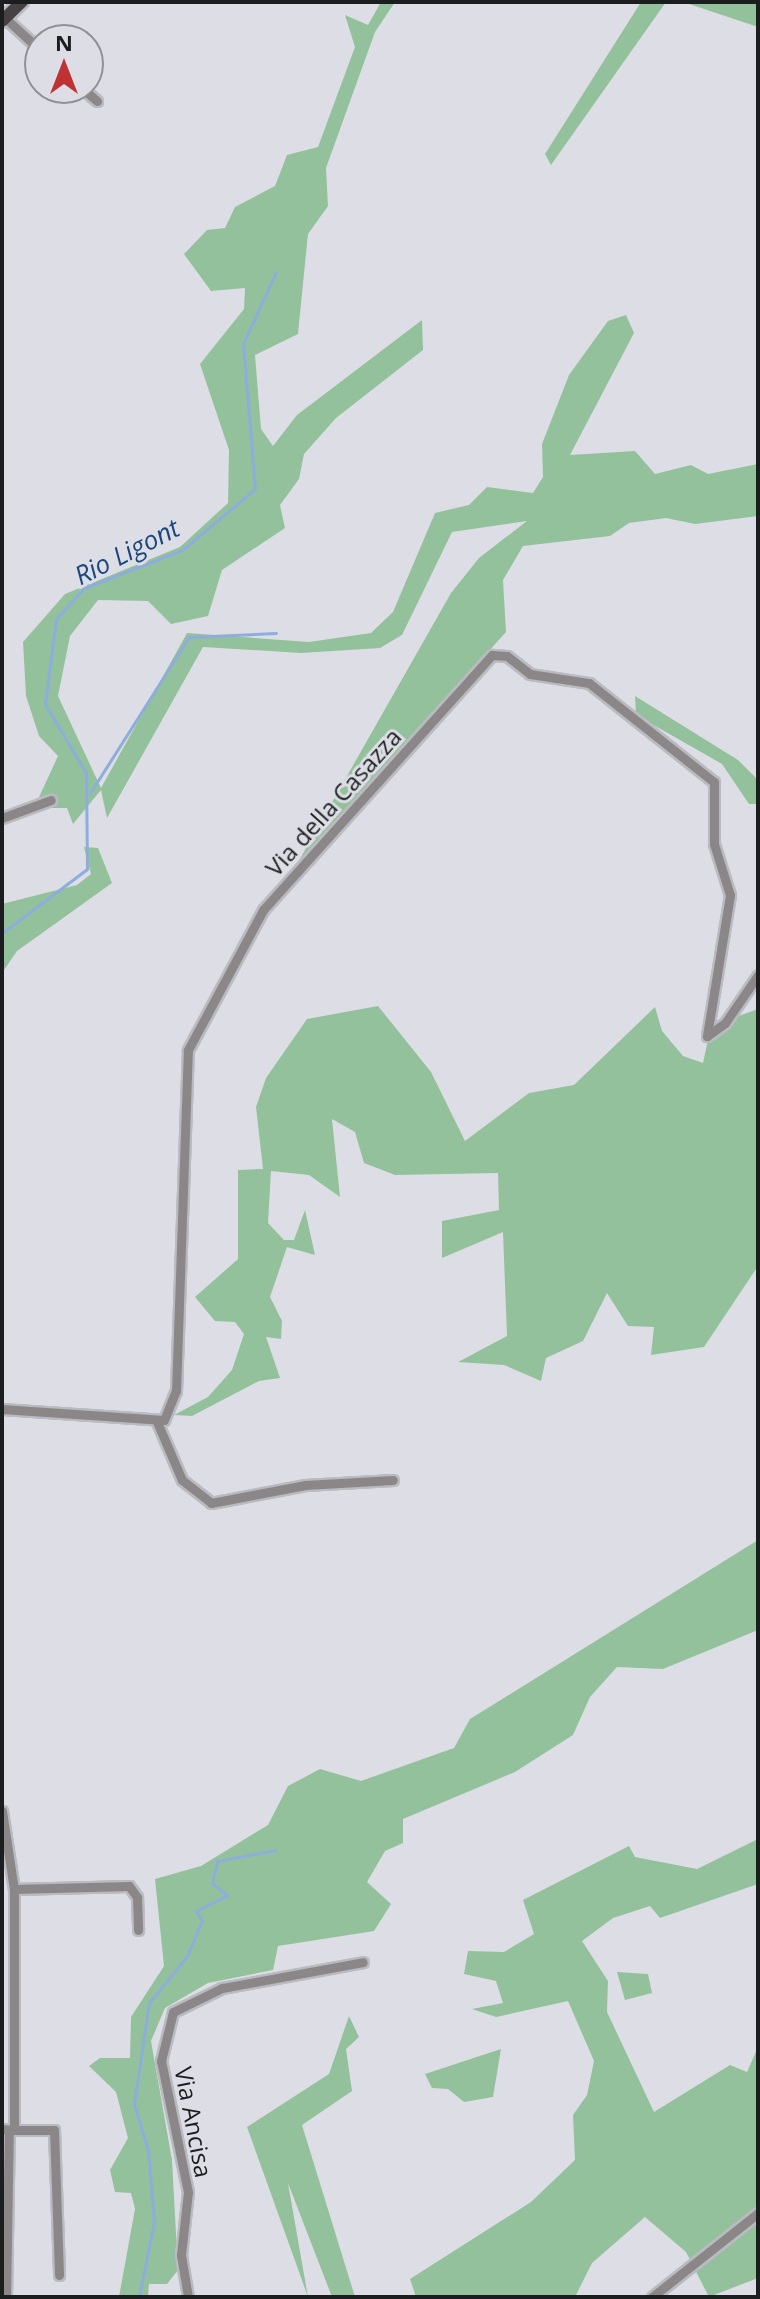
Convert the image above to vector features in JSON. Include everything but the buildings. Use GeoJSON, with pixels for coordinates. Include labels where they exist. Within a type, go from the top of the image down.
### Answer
{"type":"FeatureCollection","features":[{"type":"Feature","properties":{"kind":"main road"},"geometry":{"type":"LineString","coordinates":[[3,19],[22,2]]}},
{"type":"Feature","properties":{"kind":"street"},"geometry":{"type":"LineString","coordinates":[[3,19],[24,37]]}},
{"type":"Feature","properties":{"kind":"street","name":"Via della Casazza"},"geometry":{"type":"LineString","coordinates":[[157,1422],[176,1391],[188,1050],[263,910],[492,655],[507,656],[530,674],[589,683],[714,782],[714,844],[730,895],[707,1036],[725,1023],[758,975]]}},
{"type":"Feature","properties":{"kind":"street"},"geometry":{"type":"LineString","coordinates":[[2,818],[51,800]]}},
{"type":"Feature","properties":{"kind":"street"},"geometry":{"type":"LineString","coordinates":[[2,1409],[157,1422],[182,1480],[211,1503],[305,1485],[393,1480]]}},
{"type":"Feature","properties":{"kind":"street"},"geometry":{"type":"LineString","coordinates":[[2,1811],[14,1889],[6,2297]]}},
{"type":"Feature","properties":{"kind":"street"},"geometry":{"type":"LineString","coordinates":[[14,1889],[129,1886],[137,1897],[138,1930]]}},
{"type":"Feature","properties":{"kind":"street","name":"Via Ancisa"},"geometry":{"type":"LineString","coordinates":[[188,2297],[181,2255],[188,2192],[161,2061],[173,2012],[222,1988],[363,1962]]}},
{"type":"Feature","properties":{"kind":"street"},"geometry":{"type":"LineString","coordinates":[[8,2130],[54,2130],[59,2275]]}},
{"type":"Feature","properties":{"kind":"street"},"geometry":{"type":"LineString","coordinates":[[652,2297],[758,2213]]}},
{"type":"Feature","properties":{"kind":"green space"},"geometry":{"type":"Polygon","coordinates":[[[381,2],[395,2],[375,32],[326,168],[328,206],[308,234],[298,334],[255,355],[261,429],[273,446],[297,415],[422,320],[423,350],[336,418],[304,454],[299,479],[280,505],[285,528],[222,570],[208,616],[171,624],[148,601],[98,600],[70,636],[58,696],[101,788],[187,633],[309,642],[371,633],[393,612],[435,513],[469,505],[487,487],[533,493],[543,477],[542,444],[569,375],[608,321],[626,315],[634,333],[570,455],[635,451],[655,474],[691,465],[708,474],[758,464],[758,516],[695,524],[666,518],[629,523],[610,536],[523,546],[503,580],[506,632],[297,864],[451,593],[479,558],[527,521],[452,532],[402,635],[380,648],[301,653],[203,647],[107,818],[101,790],[73,824],[67,808],[34,808],[58,756],[39,736],[26,696],[23,642],[65,594],[180,547],[228,503],[229,450],[200,364],[244,309],[245,288],[211,291],[184,254],[207,230],[225,228],[235,207],[275,186],[287,155],[318,147],[355,47],[345,15],[368,25],[381,2]]]}},
{"type":"Feature","properties":{"kind":"green space"},"geometry":{"type":"Polygon","coordinates":[[[641,2],[666,2],[551,165],[545,154],[641,2]]]}},
{"type":"Feature","properties":{"kind":"green space"},"geometry":{"type":"Polygon","coordinates":[[[683,2],[758,2],[758,27],[683,2]]]}},
{"type":"Feature","properties":{"kind":"green space"},"geometry":{"type":"Polygon","coordinates":[[[635,696],[738,760],[758,780],[758,804],[749,804],[722,764],[636,715],[635,696]]]}},
{"type":"Feature","properties":{"kind":"green space"},"geometry":{"type":"Polygon","coordinates":[[[84,847],[98,848],[112,883],[17,951],[2,973],[2,904],[77,885],[91,874],[84,847]]]}},
{"type":"Feature","properties":{"kind":"green space"},"geometry":{"type":"Polygon","coordinates":[[[378,1006],[431,1072],[465,1141],[529,1093],[574,1085],[655,1007],[662,1031],[683,1056],[703,1063],[711,1026],[758,1009],[758,1266],[704,1347],[651,1355],[654,1327],[628,1326],[607,1293],[583,1341],[546,1358],[541,1381],[504,1365],[458,1362],[507,1336],[503,1232],[442,1258],[442,1221],[499,1210],[498,1173],[395,1175],[364,1163],[355,1132],[332,1119],[340,1197],[309,1175],[271,1171],[268,1223],[284,1240],[294,1240],[305,1210],[315,1255],[287,1247],[270,1297],[282,1321],[281,1339],[266,1337],[280,1378],[259,1381],[192,1416],[174,1415],[208,1397],[232,1370],[244,1334],[235,1322],[215,1321],[195,1297],[238,1259],[238,1170],[263,1169],[256,1107],[266,1078],[307,1019],[378,1006]]]}},
{"type":"Feature","properties":{"kind":"green space"},"geometry":{"type":"Polygon","coordinates":[[[758,1540],[758,1630],[663,1669],[617,1667],[590,1697],[573,1735],[515,1772],[403,1819],[403,1843],[385,1851],[367,1882],[391,1904],[374,1931],[278,1946],[273,1970],[208,1983],[165,2008],[151,2041],[172,2160],[178,2270],[167,2284],[149,2284],[148,2297],[119,2297],[135,2209],[131,2193],[115,2192],[110,2170],[128,2138],[116,2092],[89,2066],[100,2058],[130,2058],[131,2017],[164,1966],[155,1879],[201,1866],[268,1825],[288,1786],[320,1769],[361,1781],[454,1748],[470,1719],[758,1540]]]}},
{"type":"Feature","properties":{"kind":"green space"},"geometry":{"type":"Polygon","coordinates":[[[758,1839],[758,1884],[660,1918],[650,1906],[613,1918],[582,1941],[608,1981],[607,2012],[654,2112],[730,2065],[747,2072],[758,2047],[758,2278],[709,2297],[686,2252],[645,2217],[592,2263],[575,2297],[416,2297],[410,2279],[531,2202],[575,2160],[573,2115],[587,2095],[594,2061],[568,2001],[496,2017],[472,2009],[503,2003],[496,1981],[464,1974],[468,1951],[504,1952],[534,1934],[523,1900],[629,1846],[635,1857],[697,1869],[758,1839]]]}},
{"type":"Feature","properties":{"kind":"green space"},"geometry":{"type":"Polygon","coordinates":[[[617,1972],[648,1974],[652,1993],[625,2000],[617,1972]]]}},
{"type":"Feature","properties":{"kind":"green space"},"geometry":{"type":"Polygon","coordinates":[[[349,2016],[359,2037],[346,2049],[352,2091],[302,2125],[355,2297],[332,2297],[288,2183],[308,2297],[247,2127],[329,2074],[349,2016]]]}},
{"type":"Feature","properties":{"kind":"green space"},"geometry":{"type":"Polygon","coordinates":[[[501,2049],[493,2097],[464,2102],[448,2089],[432,2088],[425,2074],[501,2049]]]}},
{"type":"Feature","properties":{"kind":"waterway","name":"Rio Ligont"},"geometry":{"type":"LineString","coordinates":[[2,933],[87,869],[86,773],[45,704],[56,619],[84,588],[182,550],[255,489],[243,344],[276,272]]}},
{"type":"Feature","properties":{"kind":"waterway"},"geometry":{"type":"LineString","coordinates":[[90,793],[189,637],[276,633]]}},
{"type":"Feature","properties":{"kind":"waterway"},"geometry":{"type":"LineString","coordinates":[[139,2297],[154,2221],[148,2150],[134,2104],[149,2003],[187,1956],[202,1921],[196,1911],[227,1895],[212,1883],[217,1861],[276,1850]]}}]}
